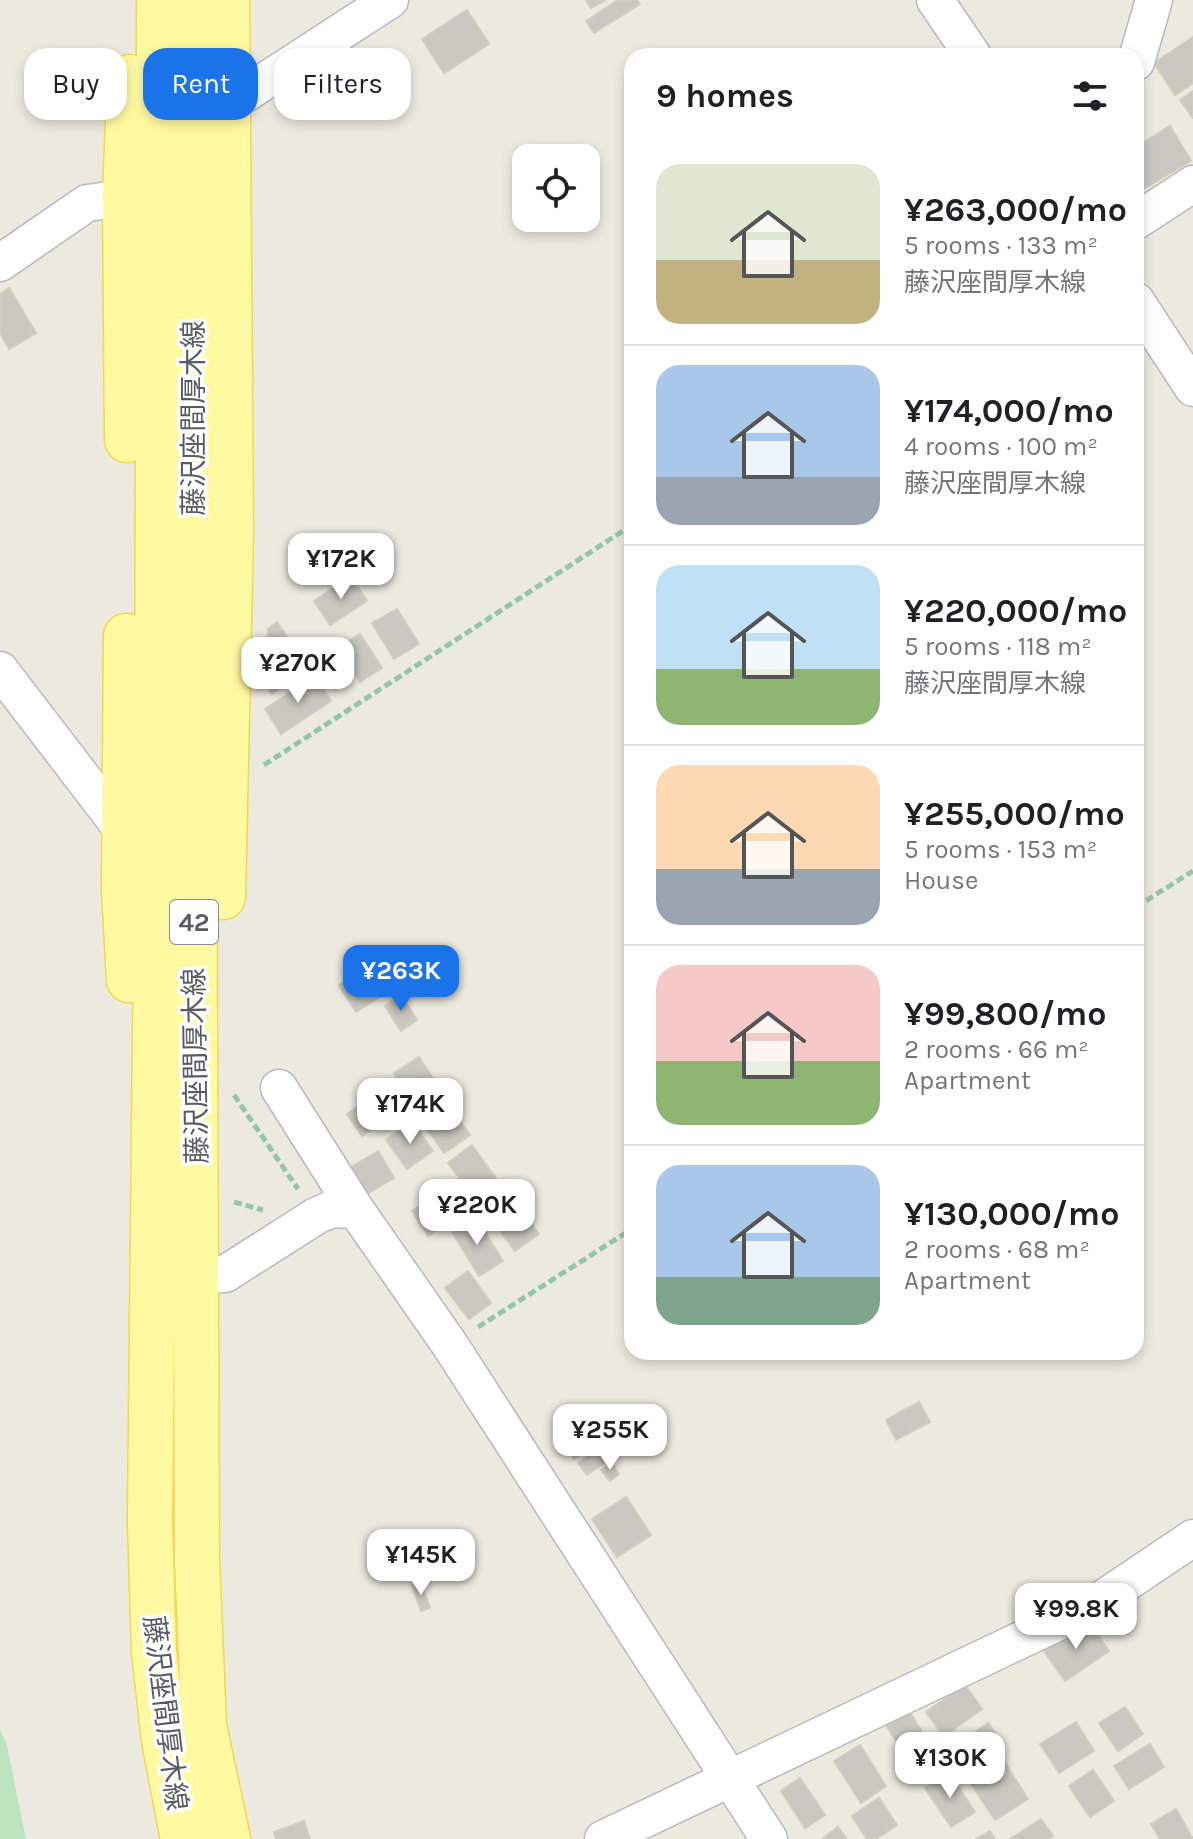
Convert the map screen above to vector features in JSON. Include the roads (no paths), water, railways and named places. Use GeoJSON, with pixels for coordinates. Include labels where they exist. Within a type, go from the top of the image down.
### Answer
{"type":"FeatureCollection","features":[{"type":"Feature","properties":{"kind":"main road","name":"42"},"geometry":{"type":"LineString","coordinates":[[178,2],[200,48]]}},
{"type":"Feature","properties":{"kind":"main road","name":"42"},"geometry":{"type":"LineString","coordinates":[[153,1140],[129,982],[125,833],[125,192],[178,2]]}},
{"type":"Feature","properties":{"kind":"main road","name":"藤沢座間厚木線"},"geometry":{"type":"LineString","coordinates":[[178,2],[157,841],[150,1521],[154,1651],[164,1740],[183,1839]]}},
{"type":"Feature","properties":{"kind":"main road","name":"藤沢座間厚木線"},"geometry":{"type":"LineString","coordinates":[[178,2],[198,1141],[194,1275],[197,1559],[204,1726],[228,1839]]}},
{"type":"Feature","properties":{"kind":"main road","name":"42"},"geometry":{"type":"LineString","coordinates":[[198,1141],[223,936],[231,529],[228,120]]}},
{"type":"Feature","properties":{"kind":"street"},"geometry":{"type":"LineString","coordinates":[[258,86],[390,0]]}},
{"type":"Feature","properties":{"kind":"street"},"geometry":{"type":"LineString","coordinates":[[935,0],[968,48]]}},
{"type":"Feature","properties":{"kind":"street"},"geometry":{"type":"LineString","coordinates":[[1140,48],[1154,0]]}},
{"type":"Feature","properties":{"kind":"street"},"geometry":{"type":"LineString","coordinates":[[1144,216],[1193,184]]}},
{"type":"Feature","properties":{"kind":"street"},"geometry":{"type":"LineString","coordinates":[[0,263],[87,203],[109,200],[125,192]]}},
{"type":"Feature","properties":{"kind":"street"},"geometry":{"type":"LineString","coordinates":[[1144,313],[1193,388]]}},
{"type":"Feature","properties":{"kind":"street"},"geometry":{"type":"LineString","coordinates":[[0,670],[125,833]]}},
{"type":"Feature","properties":{"kind":"street"},"geometry":{"type":"LineString","coordinates":[[279,1088],[356,1210],[450,1345],[769,1839]]}},
{"type":"Feature","properties":{"kind":"street"},"geometry":{"type":"LineString","coordinates":[[194,1275],[225,1274],[316,1216],[332,1209],[356,1210]]}},
{"type":"Feature","properties":{"kind":"street"},"geometry":{"type":"LineString","coordinates":[[603,1839],[1092,1606],[1193,1538]]}}]}
